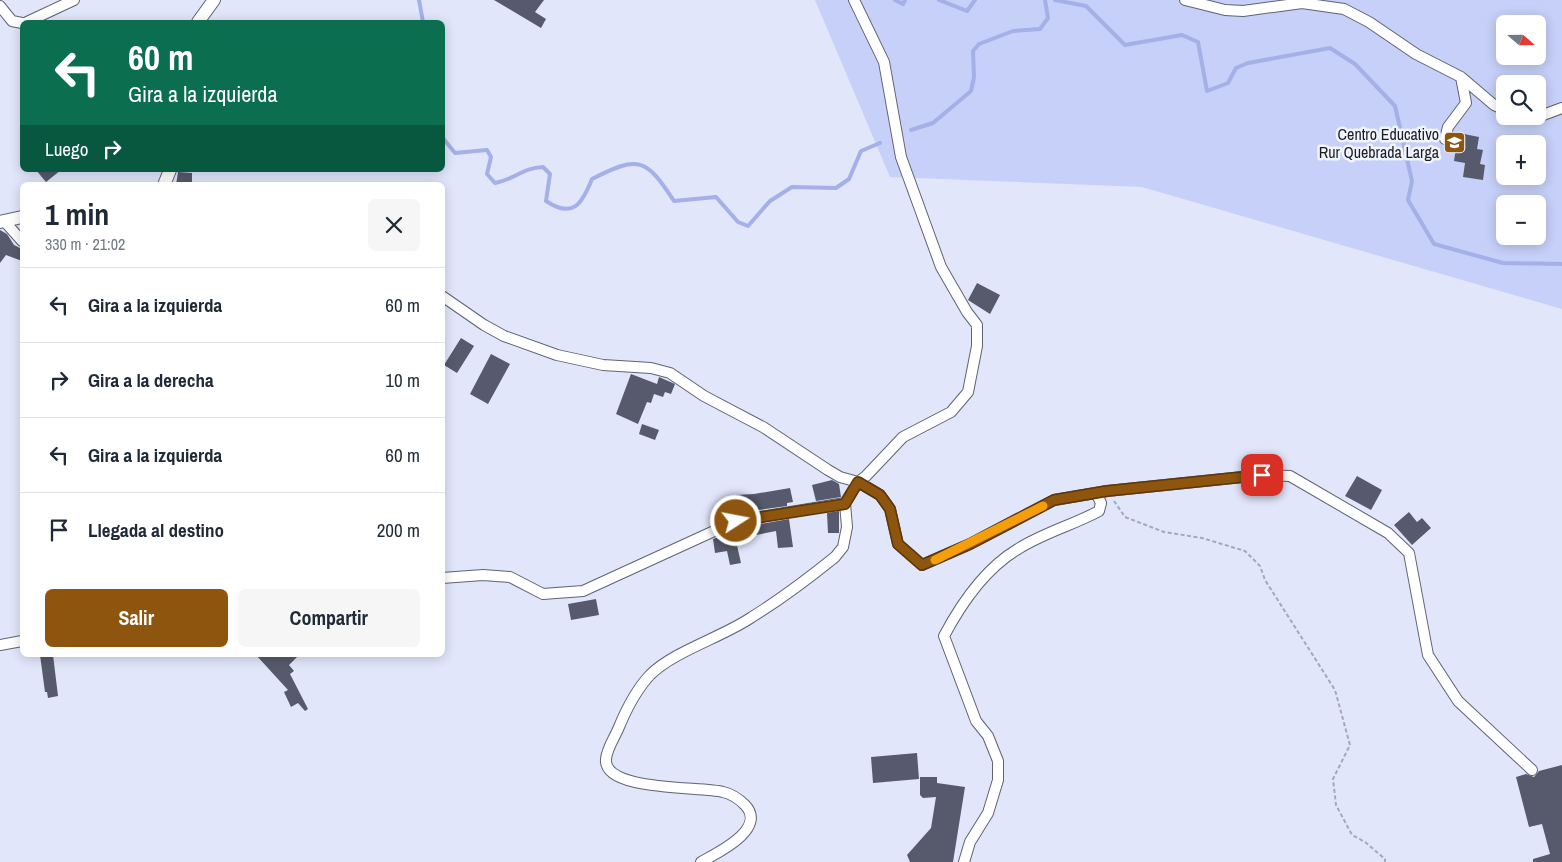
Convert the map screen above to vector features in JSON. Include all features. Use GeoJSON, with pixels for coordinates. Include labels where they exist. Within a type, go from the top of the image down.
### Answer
{"type":"FeatureCollection","features":[{"type":"Feature","properties":{"kind":"street"},"geometry":{"type":"LineString","coordinates":[[31,20],[74,0]]}},
{"type":"Feature","properties":{"kind":"street"},"geometry":{"type":"LineString","coordinates":[[199,20],[214,0]]}},
{"type":"Feature","properties":{"kind":"street"},"geometry":{"type":"LineString","coordinates":[[701,862],[731,846],[748,829],[750,820],[749,809],[738,798],[725,792],[703,788],[676,789],[627,781],[610,770],[606,764],[606,756],[622,719],[650,675],[666,663],[751,618],[836,557],[843,548],[848,527],[845,504],[858,482],[866,476],[902,437],[951,412],[968,392],[977,346],[977,325],[967,312],[941,267],[901,157],[884,62],[854,0]]}},
{"type":"Feature","properties":{"kind":"street"},"geometry":{"type":"LineString","coordinates":[[1185,0],[1218,8],[1243,11],[1302,3],[1344,9],[1369,22],[1416,54],[1461,77],[1496,106]]}},
{"type":"Feature","properties":{"kind":"street"},"geometry":{"type":"LineString","coordinates":[[0,6],[12,20],[20,22]]}},
{"type":"Feature","properties":{"kind":"street"},"geometry":{"type":"LineString","coordinates":[[1454,141],[1445,139],[1448,127],[1466,103],[1461,77]]}},
{"type":"Feature","properties":{"kind":"street"},"geometry":{"type":"LineString","coordinates":[[1546,114],[1562,108]]}},
{"type":"Feature","properties":{"kind":"street"},"geometry":{"type":"LineString","coordinates":[[2,222],[20,218]]}},
{"type":"Feature","properties":{"kind":"street"},"geometry":{"type":"LineString","coordinates":[[2,222],[20,239]]}},
{"type":"Feature","properties":{"kind":"street"},"geometry":{"type":"LineString","coordinates":[[445,298],[484,325],[504,336],[556,355],[603,365],[651,368],[670,373],[704,396],[763,427],[840,477],[858,482],[880,495],[890,509],[898,544],[922,565],[970,544],[1054,500],[1107,491],[1262,475],[1290,476],[1388,533],[1408,553],[1428,655],[1458,702],[1532,770]]}},
{"type":"Feature","properties":{"kind":"street"},"geometry":{"type":"LineString","coordinates":[[964,862],[970,842],[988,813],[998,780],[998,761],[988,736],[976,721],[944,636],[954,617],[996,565],[1025,545],[1046,534],[1073,525],[1099,511],[1101,503],[1096,493]]}},
{"type":"Feature","properties":{"kind":"street"},"geometry":{"type":"LineString","coordinates":[[445,578],[483,575],[510,577],[543,594],[583,591],[736,521],[845,504]]}},
{"type":"Feature","properties":{"kind":"street"},"geometry":{"type":"LineString","coordinates":[[0,645],[20,641]]}},
{"type":"Feature","properties":{"kind":"path"},"geometry":{"type":"LineString","coordinates":[[1107,491],[1125,517],[1164,532],[1202,538],[1245,551],[1260,566],[1265,580],[1335,690],[1350,745],[1333,779],[1336,805],[1352,835],[1365,842],[1385,859],[1385,862]]}},
{"type":"Feature","properties":{"kind":"shaded area"},"geometry":{"type":"Polygon","coordinates":[[[815,0],[1562,0],[1562,309],[1142,187],[890,177],[815,0]]]}},
{"type":"Feature","properties":{"kind":"building"},"geometry":{"type":"Polygon","coordinates":[[[494,0],[544,0],[535,12],[546,19],[541,28],[494,0]]]}},
{"type":"Feature","properties":{"kind":"building"},"geometry":{"type":"Polygon","coordinates":[[[1459,133],[1479,137],[1477,149],[1483,150],[1480,164],[1485,165],[1483,180],[1463,177],[1465,163],[1454,161],[1456,148],[1461,142],[1459,133]]]}},
{"type":"Feature","properties":{"kind":"building"},"geometry":{"type":"Polygon","coordinates":[[[38,172],[58,172],[46,182],[38,172]]]}},
{"type":"Feature","properties":{"kind":"building"},"geometry":{"type":"Polygon","coordinates":[[[178,172],[192,173],[192,182],[176,182],[178,172]]]}},
{"type":"Feature","properties":{"kind":"building"},"geometry":{"type":"Polygon","coordinates":[[[0,230],[7,234],[14,245],[20,248],[20,260],[6,255],[0,263],[0,230]]]}},
{"type":"Feature","properties":{"kind":"building"},"geometry":{"type":"Polygon","coordinates":[[[977,283],[1000,295],[990,314],[968,300],[977,283]]]}},
{"type":"Feature","properties":{"kind":"building"},"geometry":{"type":"Polygon","coordinates":[[[461,338],[474,346],[457,373],[445,366],[461,338]]]}},
{"type":"Feature","properties":{"kind":"building"},"geometry":{"type":"Polygon","coordinates":[[[491,354],[510,364],[488,404],[470,394],[491,354]]]}},
{"type":"Feature","properties":{"kind":"building"},"geometry":{"type":"Polygon","coordinates":[[[631,374],[657,384],[659,377],[675,384],[671,394],[665,392],[663,397],[654,394],[651,403],[647,402],[638,424],[616,414],[631,374]]]}},
{"type":"Feature","properties":{"kind":"building"},"geometry":{"type":"Polygon","coordinates":[[[642,424],[659,430],[655,440],[639,434],[642,424]]]}},
{"type":"Feature","properties":{"kind":"building"},"geometry":{"type":"Polygon","coordinates":[[[1357,476],[1382,490],[1371,510],[1345,496],[1357,476]]]}},
{"type":"Feature","properties":{"kind":"building"},"geometry":{"type":"Polygon","coordinates":[[[832,480],[839,484],[841,497],[816,501],[812,485],[832,480]]]}},
{"type":"Feature","properties":{"kind":"building"},"geometry":{"type":"Polygon","coordinates":[[[790,488],[793,502],[787,503],[787,506],[752,511],[751,506],[737,508],[736,495],[790,488]]]}},
{"type":"Feature","properties":{"kind":"building"},"geometry":{"type":"Polygon","coordinates":[[[839,511],[839,533],[828,533],[827,513],[839,511]]]}},
{"type":"Feature","properties":{"kind":"building"},"geometry":{"type":"Polygon","coordinates":[[[1409,512],[1417,522],[1422,518],[1431,528],[1412,545],[1394,525],[1409,512]]]}},
{"type":"Feature","properties":{"kind":"building"},"geometry":{"type":"Polygon","coordinates":[[[789,519],[793,547],[778,548],[776,531],[756,535],[754,525],[789,519]]]}},
{"type":"Feature","properties":{"kind":"building"},"geometry":{"type":"Polygon","coordinates":[[[734,532],[741,563],[730,565],[727,551],[715,553],[713,539],[734,532]]]}},
{"type":"Feature","properties":{"kind":"building"},"geometry":{"type":"Polygon","coordinates":[[[596,599],[599,615],[571,620],[568,604],[596,599]]]}},
{"type":"Feature","properties":{"kind":"building"},"geometry":{"type":"Polygon","coordinates":[[[40,657],[53,657],[58,696],[48,698],[47,692],[45,692],[40,657]]]}},
{"type":"Feature","properties":{"kind":"building"},"geometry":{"type":"Polygon","coordinates":[[[258,657],[297,657],[289,665],[294,671],[290,674],[308,709],[305,711],[298,703],[291,707],[284,692],[288,690],[258,657]]]}},
{"type":"Feature","properties":{"kind":"building"},"geometry":{"type":"Polygon","coordinates":[[[917,753],[919,779],[873,783],[871,757],[917,753]]]}},
{"type":"Feature","properties":{"kind":"building"},"geometry":{"type":"Polygon","coordinates":[[[1562,765],[1562,862],[1533,862],[1533,859],[1550,854],[1542,824],[1529,827],[1516,777],[1526,774],[1534,777],[1539,771],[1562,765]]]}},
{"type":"Feature","properties":{"kind":"building"},"geometry":{"type":"Polygon","coordinates":[[[920,777],[937,777],[937,783],[965,787],[953,862],[910,862],[907,855],[931,828],[936,797],[923,798],[920,795],[920,777]]]}},
{"type":"Feature","properties":{"kind":"waterway"},"geometry":{"type":"LineString","coordinates":[[419,0],[423,20]]}},
{"type":"Feature","properties":{"kind":"waterway"},"geometry":{"type":"LineString","coordinates":[[895,0],[903,4],[905,0]]}},
{"type":"Feature","properties":{"kind":"waterway"},"geometry":{"type":"LineString","coordinates":[[939,0],[967,11],[975,0]]}},
{"type":"Feature","properties":{"kind":"waterway"},"geometry":{"type":"LineString","coordinates":[[911,130],[933,123],[971,91],[974,77],[973,51],[979,44],[1013,31],[1040,29],[1048,18],[1045,0]]}},
{"type":"Feature","properties":{"kind":"waterway"},"geometry":{"type":"LineString","coordinates":[[1055,0],[1086,6],[1125,45],[1182,35],[1198,42],[1207,91],[1228,83],[1236,68],[1248,63],[1330,48],[1355,64],[1395,106],[1412,181],[1408,200],[1434,244],[1503,263],[1562,264]]}},
{"type":"Feature","properties":{"kind":"waterway"},"geometry":{"type":"LineString","coordinates":[[445,141],[455,153],[487,150],[491,157],[487,174],[495,183],[530,169],[543,167],[550,174],[546,201],[563,209],[570,209],[580,202],[592,179],[608,171],[631,164],[640,165],[648,169],[656,176],[674,201],[716,197],[738,222],[748,226],[770,201],[792,187],[836,188],[849,179],[861,151],[880,143]]}},
{"type":"Feature","properties":{"kind":"slow traffic"},"geometry":{"type":"LineString","coordinates":[[935,560],[1043,506]]}},
{"type":"Feature","properties":{"kind":"place","name":"Centro Educativo Rur Quebrada Larga"},"geometry":{"type":"Point","coordinates":[1455,143]}},
{"type":"Feature","properties":{"kind":"route"},"geometry":{"type":"LineString","coordinates":[[736,521],[783,512],[845,504],[858,482],[880,495],[890,509],[898,544],[908,555],[922,565],[970,544],[1054,500],[1107,491],[1262,475]]}}]}
